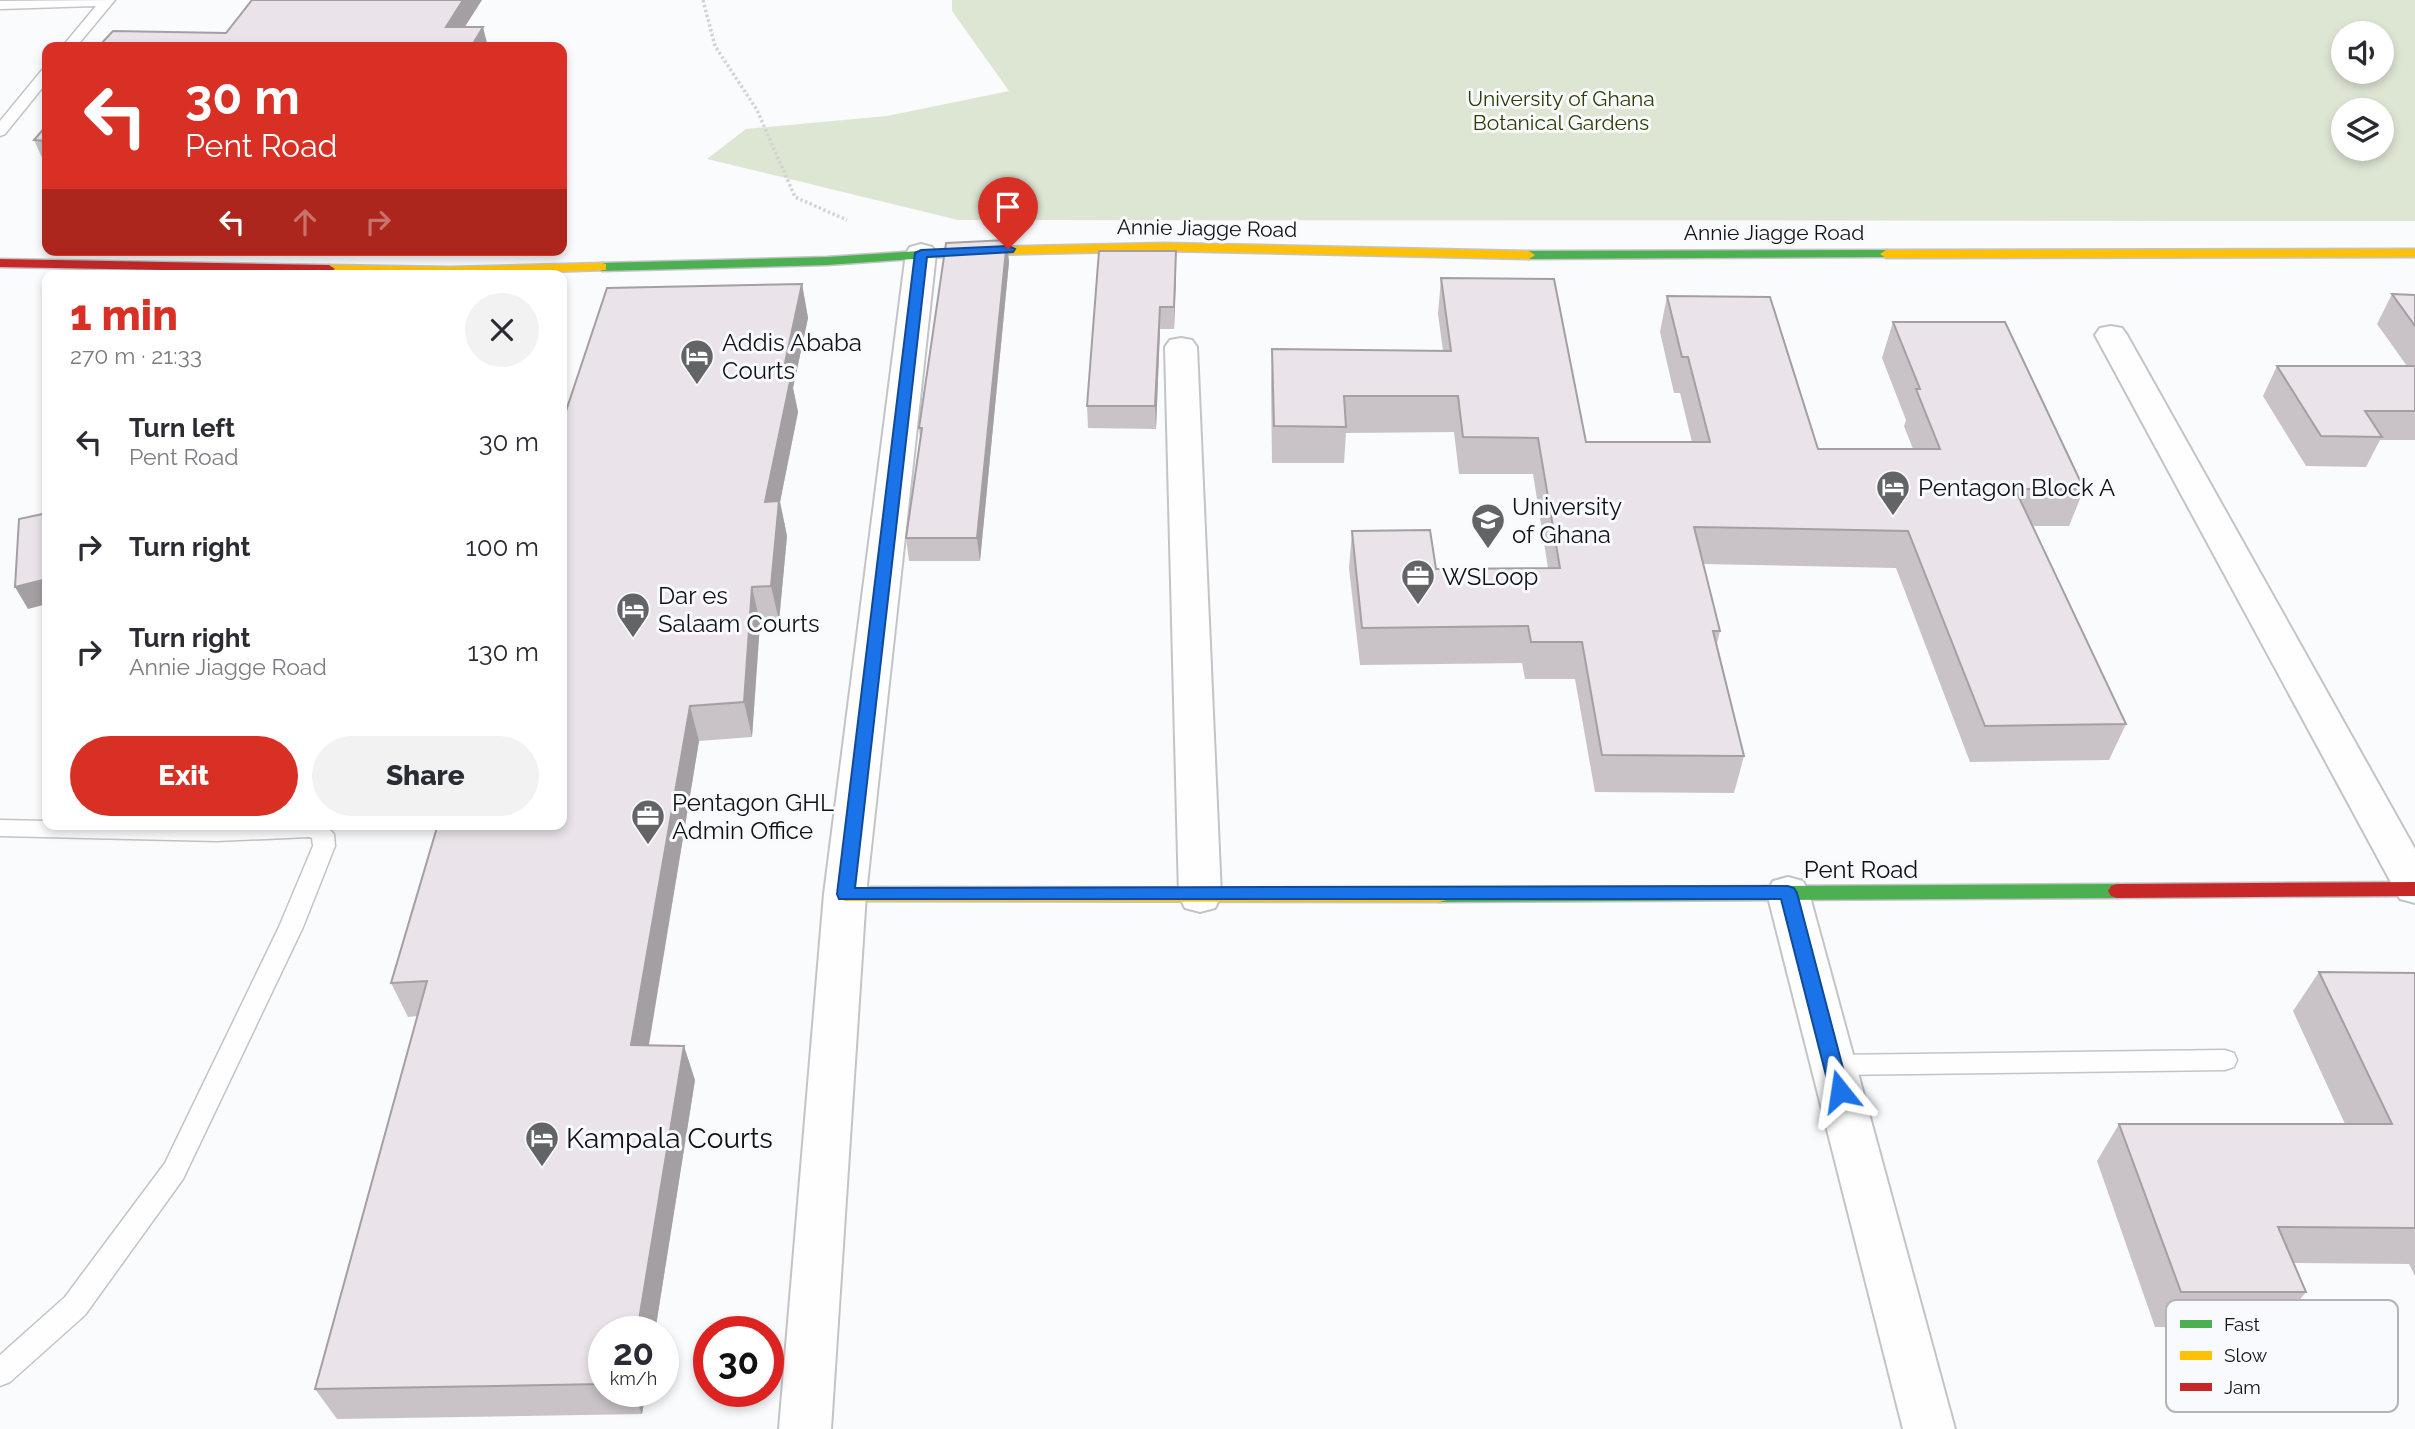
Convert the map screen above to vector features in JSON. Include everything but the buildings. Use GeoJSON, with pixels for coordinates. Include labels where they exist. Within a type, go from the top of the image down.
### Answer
{"type":"FeatureCollection","features":[{"type":"Feature","properties":{"kind":"street","name":"Annie Jiagge Road"},"geometry":{"type":"LineString","coordinates":[[490,270],[813,262],[921,253],[1164,247],[1498,255],[2415,253]]}},
{"type":"Feature","properties":{"kind":"street"},"geometry":{"type":"LineString","coordinates":[[805,1429],[845,894],[921,253]]}},
{"type":"Feature","properties":{"kind":"street","name":"Annie Jiagge Road"},"geometry":{"type":"LineString","coordinates":[[0,263],[394,270]]}},
{"type":"Feature","properties":{"kind":"street"},"geometry":{"type":"LineString","coordinates":[[2111,335],[2415,888]]}},
{"type":"Feature","properties":{"kind":"street"},"geometry":{"type":"LineString","coordinates":[[1181,347],[1200,895]]}},
{"type":"Feature","properties":{"kind":"street","name":"Pent Road"},"geometry":{"type":"LineString","coordinates":[[845,894],[1788,893],[2415,888]]}},
{"type":"Feature","properties":{"kind":"street"},"geometry":{"type":"LineString","coordinates":[[1788,893],[1929,1429]]}},
{"type":"Feature","properties":{"kind":"lane"},"geometry":{"type":"LineString","coordinates":[[0,5],[108,1]]}},
{"type":"Feature","properties":{"kind":"lane"},"geometry":{"type":"LineString","coordinates":[[73,42],[108,1]]}},
{"type":"Feature","properties":{"kind":"lane"},"geometry":{"type":"LineString","coordinates":[[0,131],[42,80]]}},
{"type":"Feature","properties":{"kind":"lane"},"geometry":{"type":"LineString","coordinates":[[0,828],[42,829]]}},
{"type":"Feature","properties":{"kind":"lane"},"geometry":{"type":"LineString","coordinates":[[87,830],[217,833],[274,830]]}},
{"type":"Feature","properties":{"kind":"lane"},"geometry":{"type":"LineString","coordinates":[[0,1373],[75,1306],[174,1171],[291,927],[324,846],[323,834],[316,830]]}},
{"type":"Feature","properties":{"kind":"lane"},"geometry":{"type":"LineString","coordinates":[[1833,1065],[2225,1060]]}},
{"type":"Feature","properties":{"kind":"path"},"geometry":{"type":"LineString","coordinates":[[703,0],[715,46],[757,110],[795,197],[921,253]]}},
{"type":"Feature","properties":{"kind":"green space","name":"University of Ghana Botanical Gardens"},"geometry":{"type":"Polygon","coordinates":[[[952,0],[2415,0],[2415,221],[958,220],[707,159],[746,129],[887,116],[1009,91],[952,11],[952,0]]]}},
{"type":"Feature","properties":{"kind":"traffic: fast"},"geometry":{"type":"LineString","coordinates":[[602,267],[827,261],[981,251]]}},
{"type":"Feature","properties":{"kind":"traffic: fast"},"geometry":{"type":"LineString","coordinates":[[1529,255],[1886,254]]}},
{"type":"Feature","properties":{"kind":"traffic: fast"},"geometry":{"type":"LineString","coordinates":[[1440,895],[2117,891]]}},
{"type":"Feature","properties":{"kind":"traffic: slow"},"geometry":{"type":"LineString","coordinates":[[981,251],[1164,247],[1529,255]]}},
{"type":"Feature","properties":{"kind":"traffic: slow"},"geometry":{"type":"LineString","coordinates":[[1886,254],[2415,253]]}},
{"type":"Feature","properties":{"kind":"traffic: slow"},"geometry":{"type":"LineString","coordinates":[[488,270],[602,267]]}},
{"type":"Feature","properties":{"kind":"traffic: slow"},"geometry":{"type":"LineString","coordinates":[[329,269],[390,270]]}},
{"type":"Feature","properties":{"kind":"traffic: slow"},"geometry":{"type":"LineString","coordinates":[[845,894],[1440,895]]}},
{"type":"Feature","properties":{"kind":"traffic: jam"},"geometry":{"type":"LineString","coordinates":[[0,263],[329,269]]}},
{"type":"Feature","properties":{"kind":"traffic: jam"},"geometry":{"type":"LineString","coordinates":[[2117,891],[2415,889]]}},
{"type":"Feature","properties":{"kind":"place","name":"Addis Ababa Courts"},"geometry":{"type":"Point","coordinates":[697,386]}},
{"type":"Feature","properties":{"kind":"place","name":"Pentagon Block A"},"geometry":{"type":"Point","coordinates":[1893,517]}},
{"type":"Feature","properties":{"kind":"place","name":"University of Ghana"},"geometry":{"type":"Point","coordinates":[1488,550]}},
{"type":"Feature","properties":{"kind":"place","name":"WSLoop"},"geometry":{"type":"Point","coordinates":[1418,606]}},
{"type":"Feature","properties":{"kind":"place","name":"Dar es Salaam Courts"},"geometry":{"type":"Point","coordinates":[633,639]}},
{"type":"Feature","properties":{"kind":"place","name":"Pentagon GHL Admin Office"},"geometry":{"type":"Point","coordinates":[648,846]}},
{"type":"Feature","properties":{"kind":"place","name":"Kampala Courts"},"geometry":{"type":"Point","coordinates":[542,1168]}},
{"type":"Feature","properties":{"kind":"route"},"geometry":{"type":"LineString","coordinates":[[1008,249],[921,253],[845,894],[1788,893],[1840,1091]]}}]}
